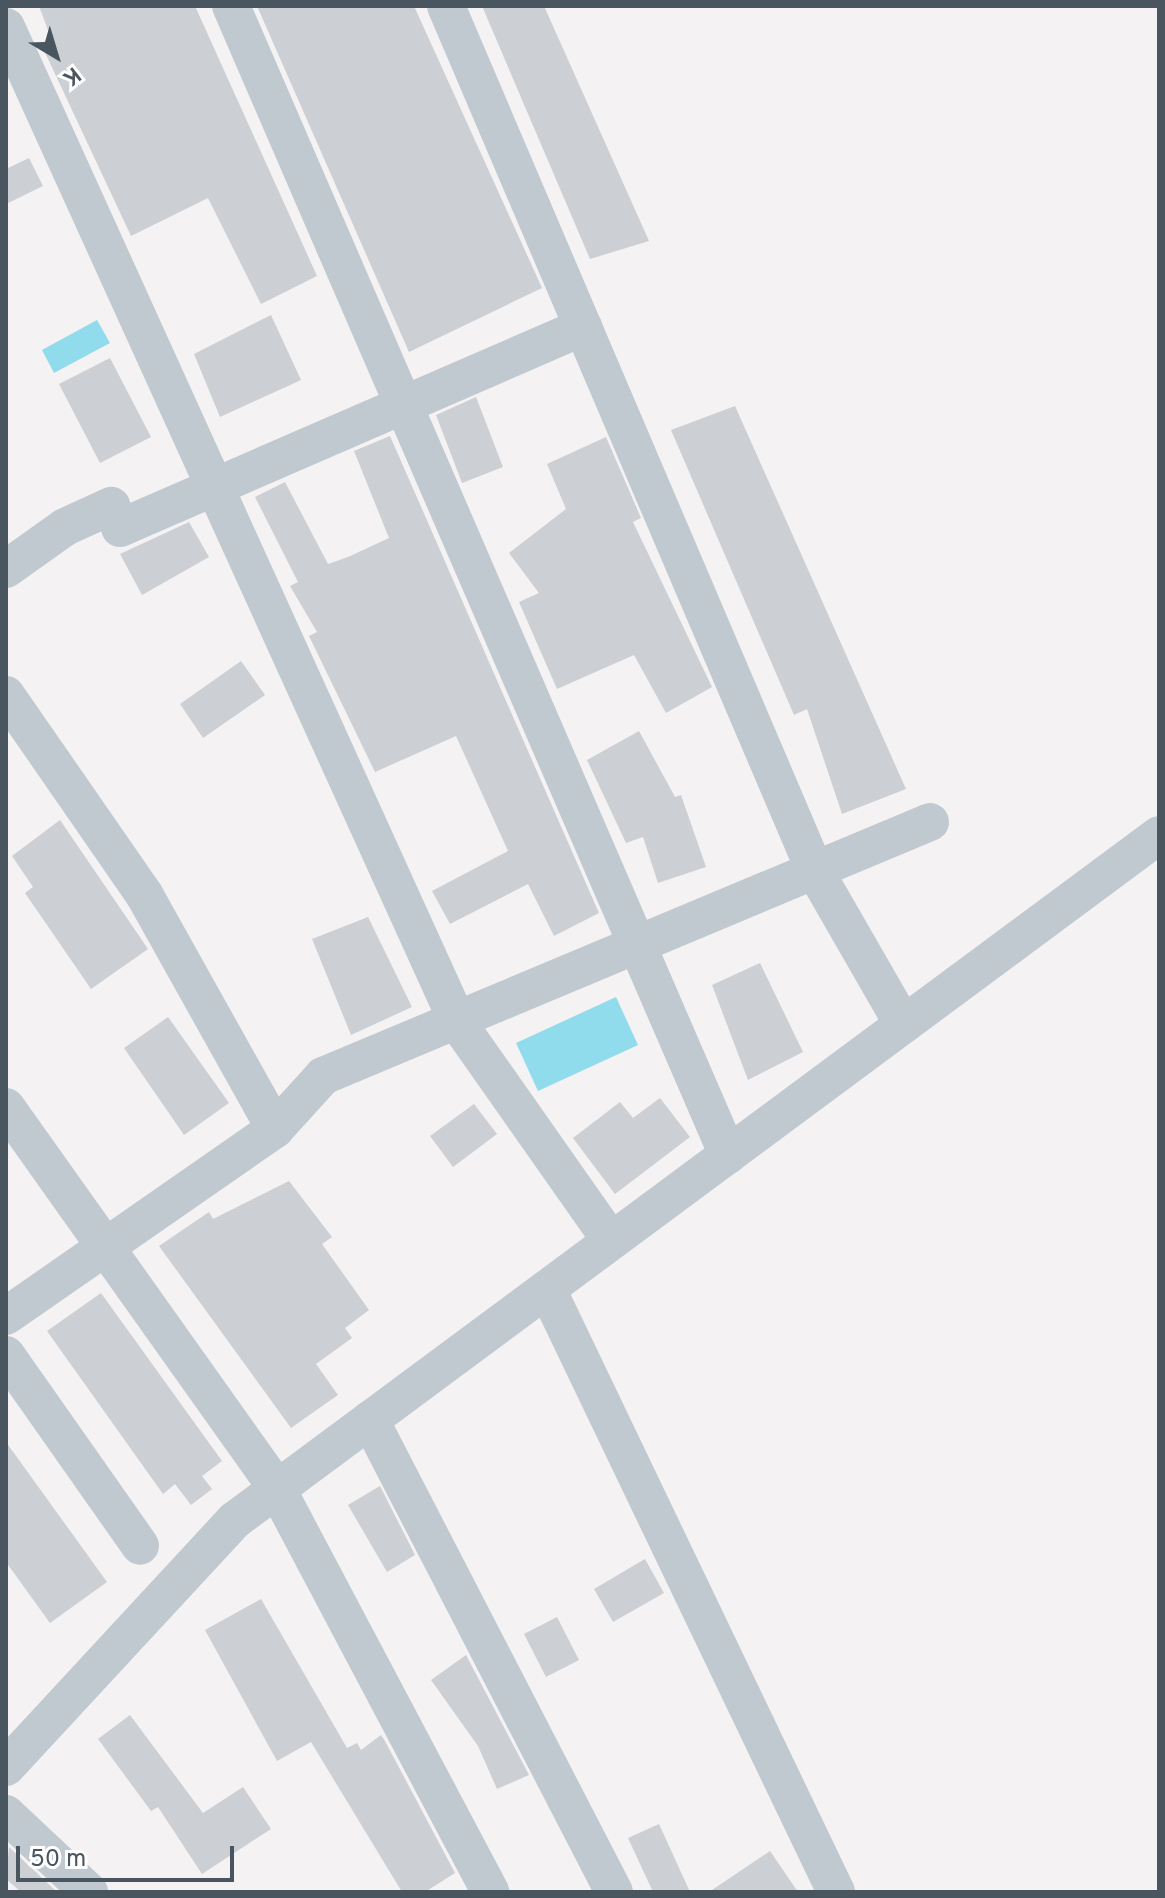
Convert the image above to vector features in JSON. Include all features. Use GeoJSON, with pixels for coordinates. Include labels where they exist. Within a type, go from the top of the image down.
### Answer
{"type":"FeatureCollection","features":[{"type":"Feature","properties":{"kind":"street"},"geometry":{"type":"LineString","coordinates":[[231,6],[728,1155]]}},
{"type":"Feature","properties":{"kind":"street"},"geometry":{"type":"LineString","coordinates":[[446,6],[815,871],[903,1024]]}},
{"type":"Feature","properties":{"kind":"street"},"geometry":{"type":"LineString","coordinates":[[6,27],[458,1023],[611,1241]]}},
{"type":"Feature","properties":{"kind":"street"},"geometry":{"type":"LineString","coordinates":[[6,569],[65,527],[116,517],[215,486],[583,327]]}},
{"type":"Feature","properties":{"kind":"street"},"geometry":{"type":"LineString","coordinates":[[6,695],[145,896],[275,1129]]}},
{"type":"Feature","properties":{"kind":"street"},"geometry":{"type":"LineString","coordinates":[[6,1316],[275,1129],[323,1076],[458,1023],[930,822]]}},
{"type":"Feature","properties":{"kind":"street"},"geometry":{"type":"LineString","coordinates":[[6,1767],[235,1520],[1159,835]]}},
{"type":"Feature","properties":{"kind":"street"},"geometry":{"type":"LineString","coordinates":[[6,1107],[277,1489],[490,1892]]}},
{"type":"Feature","properties":{"kind":"street"},"geometry":{"type":"LineString","coordinates":[[547,1289],[836,1892]]}},
{"type":"Feature","properties":{"kind":"street"},"geometry":{"type":"LineString","coordinates":[[6,1355],[140,1546]]}},
{"type":"Feature","properties":{"kind":"street"},"geometry":{"type":"LineString","coordinates":[[370,1420],[614,1892]]}},
{"type":"Feature","properties":{"kind":"street"},"geometry":{"type":"LineString","coordinates":[[6,1814],[89,1892]]}},
{"type":"Feature","properties":{"kind":"water"},"geometry":{"type":"Polygon","coordinates":[[[97,320],[110,343],[54,373],[42,350],[97,320]]]}},
{"type":"Feature","properties":{"kind":"water"},"geometry":{"type":"Polygon","coordinates":[[[616,997],[638,1045],[538,1091],[516,1043],[616,997]]]}},
{"type":"Feature","properties":{"kind":"building"},"geometry":{"type":"Polygon","coordinates":[[[39,6],[195,6],[317,276],[261,304],[208,198],[131,236],[42,46],[52,41],[39,6]]]}},
{"type":"Feature","properties":{"kind":"building"},"geometry":{"type":"Polygon","coordinates":[[[257,6],[414,6],[542,288],[409,352],[257,6]]]}},
{"type":"Feature","properties":{"kind":"building"},"geometry":{"type":"Polygon","coordinates":[[[482,6],[544,6],[649,241],[590,259],[482,6]]]}},
{"type":"Feature","properties":{"kind":"building"},"geometry":{"type":"Polygon","coordinates":[[[29,158],[43,186],[6,204],[6,169],[29,158]]]}},
{"type":"Feature","properties":{"kind":"building"},"geometry":{"type":"Polygon","coordinates":[[[271,315],[301,380],[220,417],[194,354],[271,315]]]}},
{"type":"Feature","properties":{"kind":"building"},"geometry":{"type":"Polygon","coordinates":[[[110,358],[151,437],[100,463],[59,384],[110,358]]]}},
{"type":"Feature","properties":{"kind":"building"},"geometry":{"type":"Polygon","coordinates":[[[476,397],[503,467],[462,483],[436,415],[476,397]]]}},
{"type":"Feature","properties":{"kind":"building"},"geometry":{"type":"Polygon","coordinates":[[[735,406],[906,789],[842,814],[807,709],[794,715],[671,430],[735,406]]]}},
{"type":"Feature","properties":{"kind":"building"},"geometry":{"type":"Polygon","coordinates":[[[390,436],[599,913],[554,936],[528,884],[450,924],[432,891],[508,851],[456,736],[375,772],[309,636],[317,632],[290,586],[298,582],[255,497],[285,482],[328,564],[348,557],[389,538],[354,451],[390,436]]]}},
{"type":"Feature","properties":{"kind":"building"},"geometry":{"type":"Polygon","coordinates":[[[606,437],[641,518],[633,522],[712,687],[666,713],[634,655],[557,689],[519,602],[539,593],[509,553],[566,509],[547,464],[606,437]]]}},
{"type":"Feature","properties":{"kind":"building"},"geometry":{"type":"Polygon","coordinates":[[[189,522],[209,557],[142,595],[120,554],[189,522]]]}},
{"type":"Feature","properties":{"kind":"building"},"geometry":{"type":"Polygon","coordinates":[[[241,661],[265,695],[203,738],[180,704],[241,661]]]}},
{"type":"Feature","properties":{"kind":"building"},"geometry":{"type":"Polygon","coordinates":[[[639,731],[675,797],[681,795],[706,867],[658,883],[643,837],[626,843],[587,760],[639,731]]]}},
{"type":"Feature","properties":{"kind":"building"},"geometry":{"type":"Polygon","coordinates":[[[60,820],[148,949],[91,989],[25,893],[33,887],[12,856],[60,820]]]}},
{"type":"Feature","properties":{"kind":"building"},"geometry":{"type":"Polygon","coordinates":[[[368,917],[412,1007],[351,1035],[312,939],[368,917]]]}},
{"type":"Feature","properties":{"kind":"building"},"geometry":{"type":"Polygon","coordinates":[[[760,963],[803,1052],[748,1080],[712,985],[760,963]]]}},
{"type":"Feature","properties":{"kind":"building"},"geometry":{"type":"Polygon","coordinates":[[[168,1017],[229,1103],[184,1135],[124,1048],[168,1017]]]}},
{"type":"Feature","properties":{"kind":"building"},"geometry":{"type":"Polygon","coordinates":[[[660,1098],[690,1137],[615,1194],[573,1138],[620,1102],[633,1118],[660,1098]]]}},
{"type":"Feature","properties":{"kind":"building"},"geometry":{"type":"Polygon","coordinates":[[[474,1104],[497,1134],[453,1167],[430,1136],[474,1104]]]}},
{"type":"Feature","properties":{"kind":"building"},"geometry":{"type":"Polygon","coordinates":[[[289,1181],[332,1237],[322,1244],[369,1310],[345,1328],[352,1338],[316,1364],[338,1395],[291,1428],[159,1246],[209,1212],[213,1219],[289,1181]]]}},
{"type":"Feature","properties":{"kind":"building"},"geometry":{"type":"Polygon","coordinates":[[[101,1293],[222,1461],[202,1476],[212,1489],[191,1505],[175,1484],[163,1494],[47,1331],[101,1293]]]}},
{"type":"Feature","properties":{"kind":"building"},"geometry":{"type":"Polygon","coordinates":[[[6,1442],[107,1582],[50,1623],[6,1562],[6,1442]]]}},
{"type":"Feature","properties":{"kind":"building"},"geometry":{"type":"Polygon","coordinates":[[[380,1486],[415,1555],[387,1572],[348,1505],[380,1486]]]}},
{"type":"Feature","properties":{"kind":"building"},"geometry":{"type":"Polygon","coordinates":[[[645,1559],[664,1593],[613,1622],[594,1589],[645,1559]]]}},
{"type":"Feature","properties":{"kind":"building"},"geometry":{"type":"Polygon","coordinates":[[[261,1599],[347,1748],[357,1743],[361,1750],[381,1735],[385,1741],[455,1873],[425,1892],[402,1892],[311,1742],[277,1761],[205,1630],[261,1599]]]}},
{"type":"Feature","properties":{"kind":"building"},"geometry":{"type":"Polygon","coordinates":[[[557,1617],[579,1660],[546,1677],[524,1634],[557,1617]]]}},
{"type":"Feature","properties":{"kind":"building"},"geometry":{"type":"Polygon","coordinates":[[[466,1655],[529,1775],[497,1789],[478,1746],[431,1680],[466,1655]]]}},
{"type":"Feature","properties":{"kind":"building"},"geometry":{"type":"Polygon","coordinates":[[[130,1715],[203,1813],[243,1787],[271,1829],[202,1874],[158,1807],[151,1811],[98,1739],[130,1715]]]}},
{"type":"Feature","properties":{"kind":"building"},"geometry":{"type":"Polygon","coordinates":[[[659,1824],[690,1892],[653,1892],[628,1838],[659,1824]]]}},
{"type":"Feature","properties":{"kind":"building"},"geometry":{"type":"Polygon","coordinates":[[[9,1847],[57,1892],[21,1892],[6,1879],[9,1847]]]}},
{"type":"Feature","properties":{"kind":"building"},"geometry":{"type":"Polygon","coordinates":[[[770,1851],[798,1892],[709,1892],[770,1851]]]}}]}
